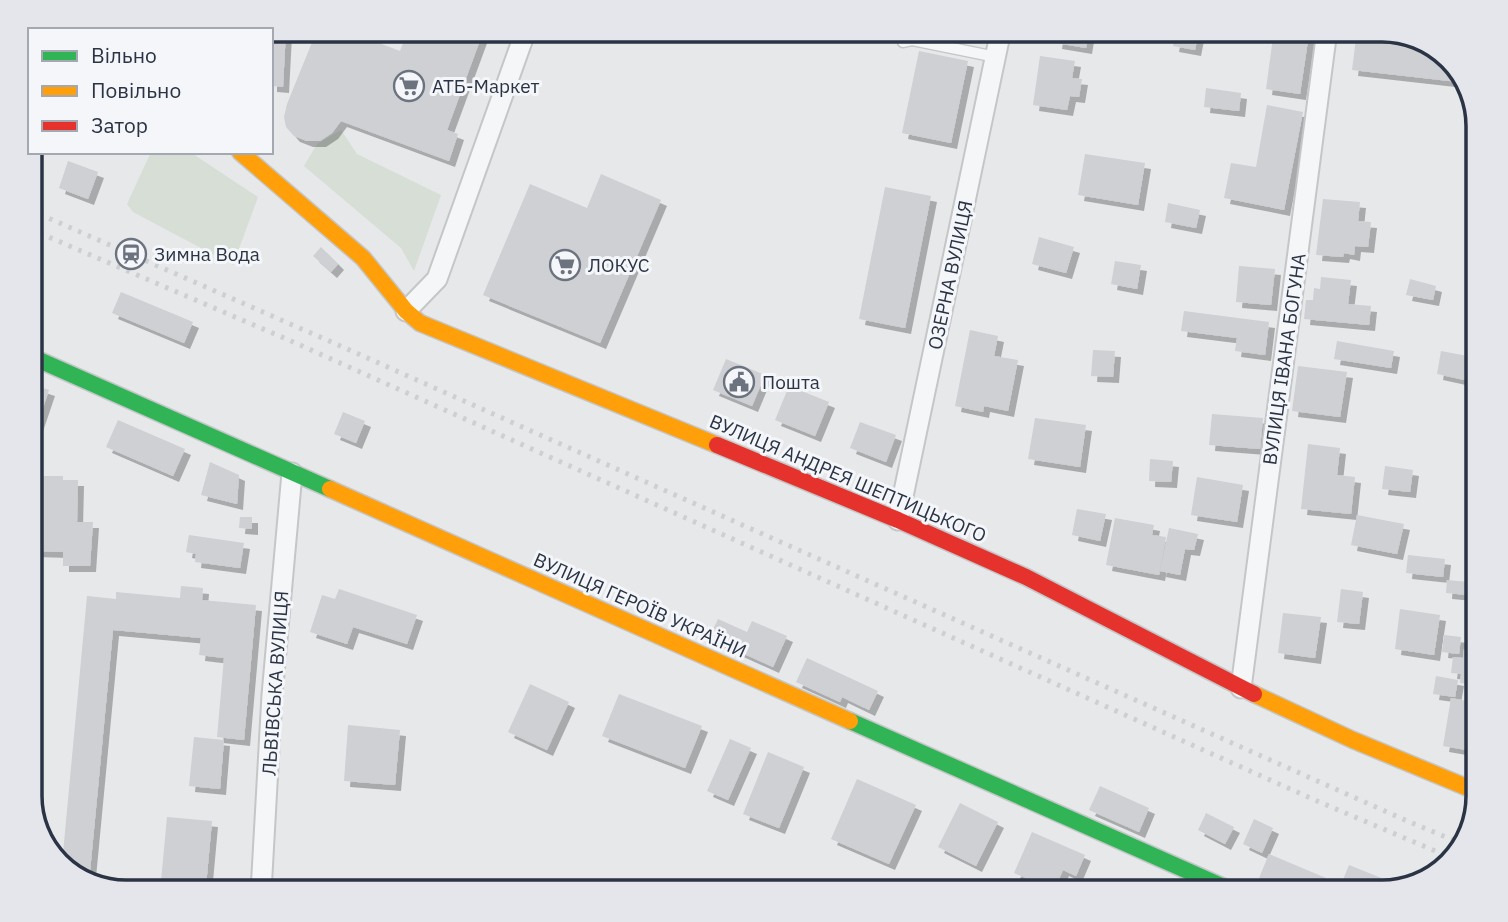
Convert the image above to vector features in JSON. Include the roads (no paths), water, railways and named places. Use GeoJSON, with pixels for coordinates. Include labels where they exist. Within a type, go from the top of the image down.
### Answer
{"type":"FeatureCollection","features":[{"type":"Feature","properties":{"kind":"main road","name":"ВУЛИЦЯ АНДРЕЯ ШЕПТИЦЬКОГО"},"geometry":{"type":"LineString","coordinates":[[247,154],[363,258],[406,311],[420,323],[898,520],[1026,577],[1241,688],[1353,740],[1466,787]]}},
{"type":"Feature","properties":{"kind":"main road","name":"ВУЛИЦЯ ГЕРОЇВ УКРАЇНИ"},"geometry":{"type":"LineString","coordinates":[[42,361],[1208,880]]}},
{"type":"Feature","properties":{"kind":"street"},"geometry":{"type":"LineString","coordinates":[[406,311],[437,279],[522,42]]}},
{"type":"Feature","properties":{"kind":"street","name":"ОЗЕРНА ВУЛИЦЯ"},"geometry":{"type":"LineString","coordinates":[[898,520],[999,42]]}},
{"type":"Feature","properties":{"kind":"street","name":"ВУЛИЦЯ ІВАНА БОГУНА"},"geometry":{"type":"LineString","coordinates":[[1241,688],[1325,42]]}},
{"type":"Feature","properties":{"kind":"street","name":"ЛЬВІВСЬКА ВУЛИЦЯ"},"geometry":{"type":"LineString","coordinates":[[268,880],[272,695],[292,474]]}},
{"type":"Feature","properties":{"kind":"lane"},"geometry":{"type":"LineString","coordinates":[[922,42],[996,57]]}},
{"type":"Feature","properties":{"kind":"railway"},"geometry":{"type":"LineString","coordinates":[[42,215],[1454,840]]}},
{"type":"Feature","properties":{"kind":"railway"},"geometry":{"type":"LineString","coordinates":[[42,234],[291,341],[1317,801],[1442,854]]}},
{"type":"Feature","properties":{"kind":"place","name":"АТБ-Маркет"},"geometry":{"type":"Point","coordinates":[409,86]}},
{"type":"Feature","properties":{"kind":"place","name":"Зимна Вода"},"geometry":{"type":"Point","coordinates":[131,254]}},
{"type":"Feature","properties":{"kind":"place","name":"ЛОКУС"},"geometry":{"type":"Point","coordinates":[565,265]}},
{"type":"Feature","properties":{"kind":"place","name":"Пошта"},"geometry":{"type":"Point","coordinates":[739,382]}}]}
